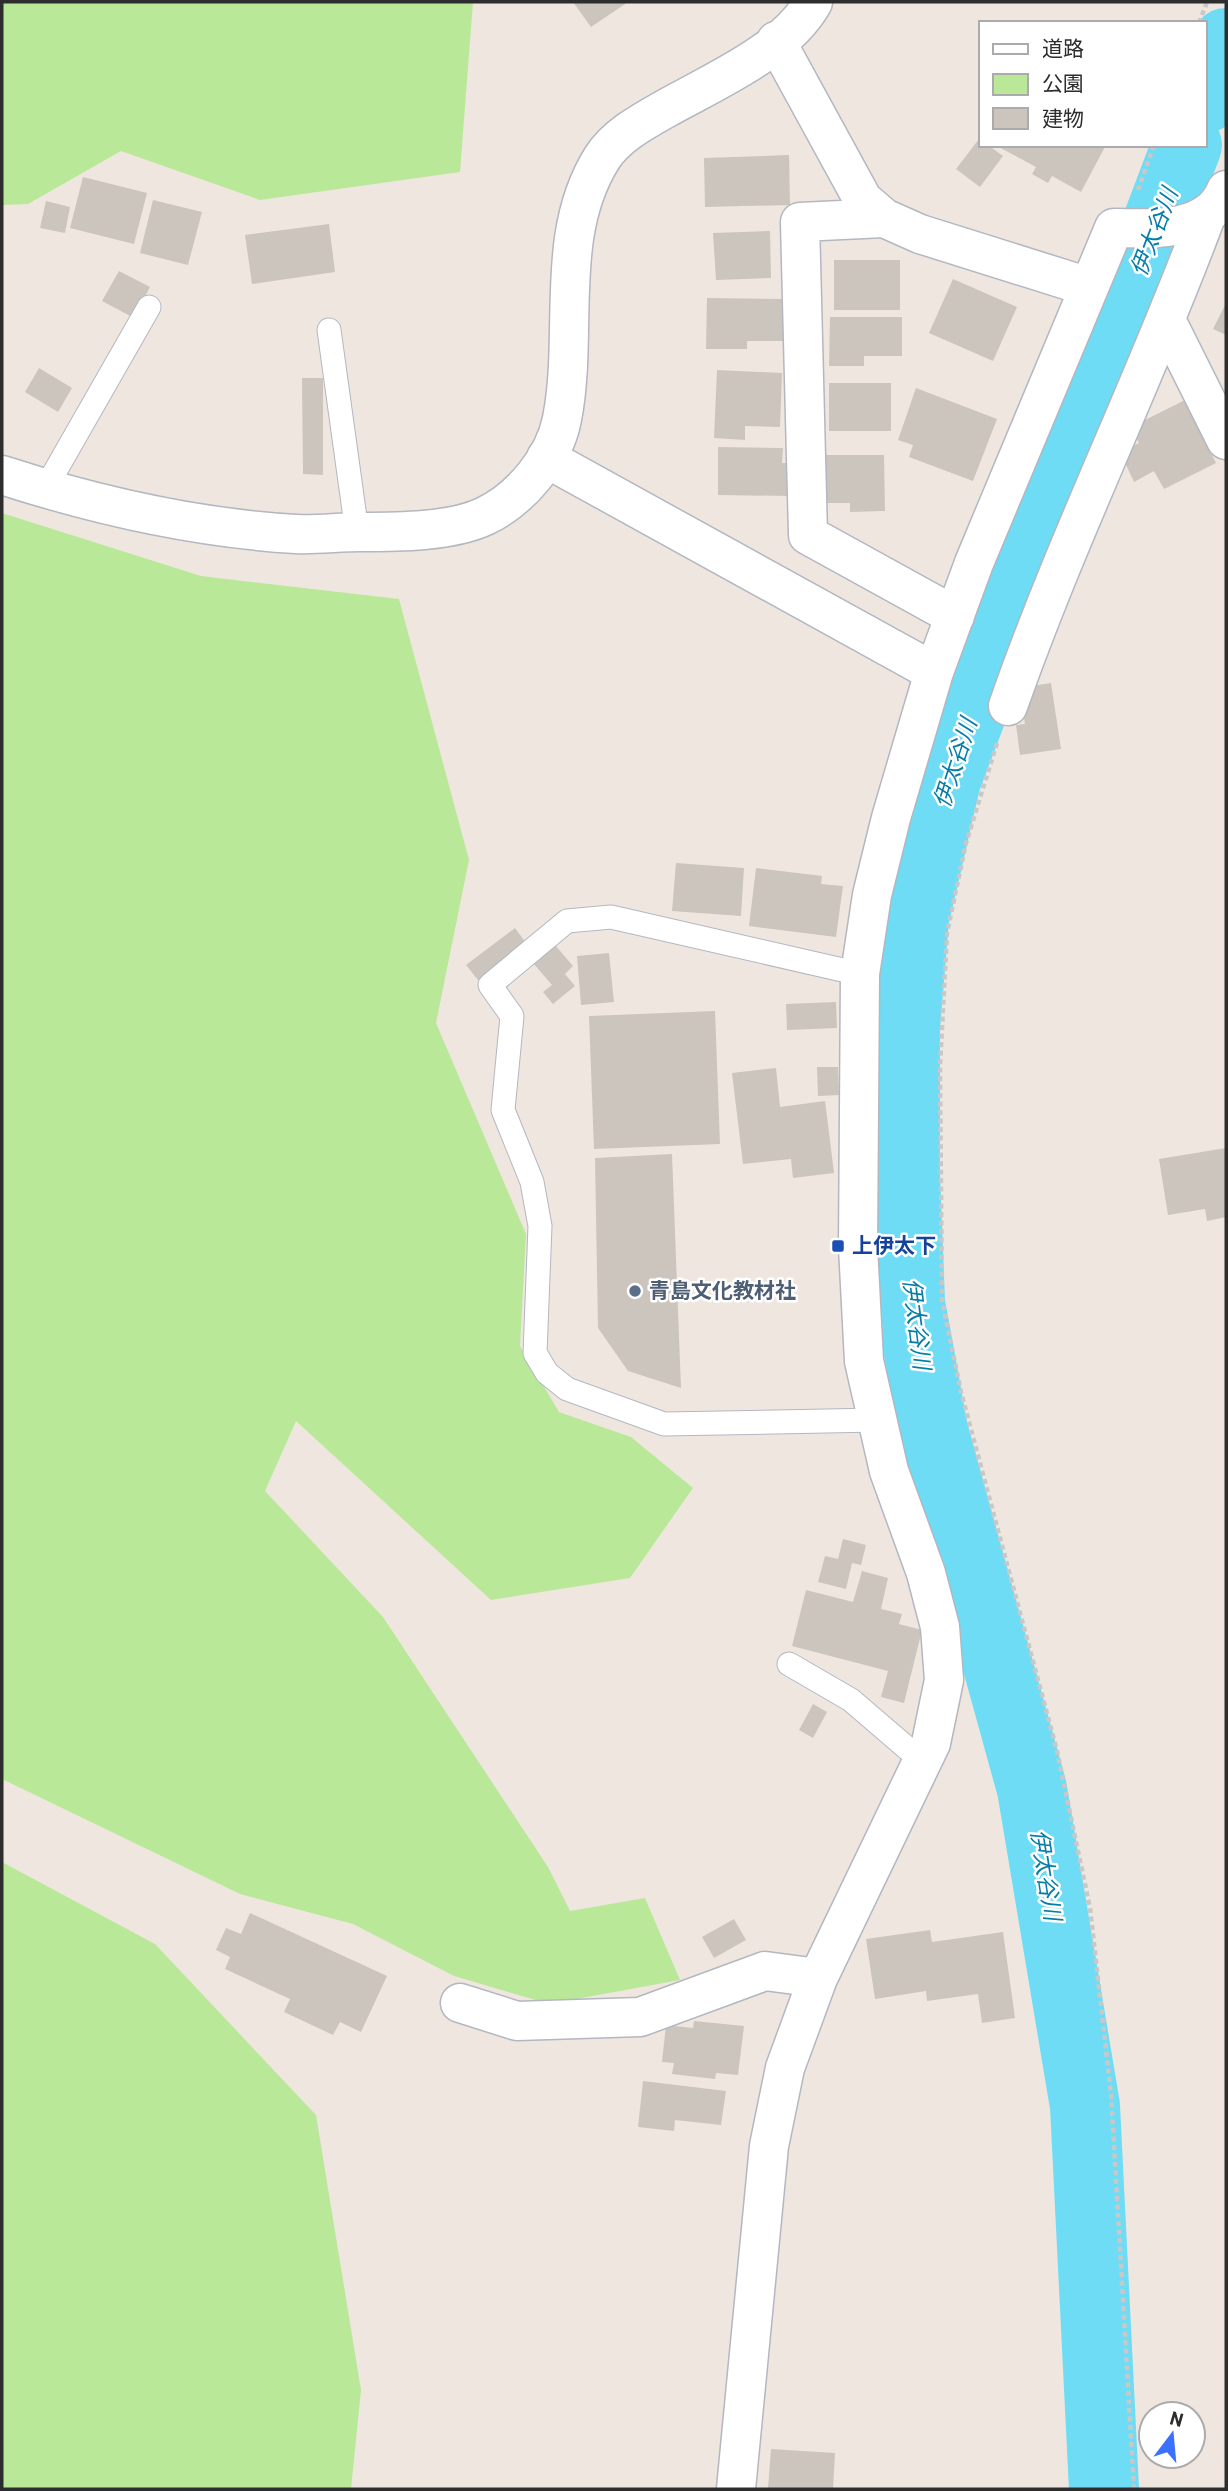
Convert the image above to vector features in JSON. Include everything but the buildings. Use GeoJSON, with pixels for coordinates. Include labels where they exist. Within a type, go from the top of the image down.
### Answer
{"type":"FeatureCollection","features":[{"type":"Feature","properties":{"kind":"street"},"geometry":{"type":"LineString","coordinates":[[2,475],[157,518],[298,534],[413,533],[484,517],[521,491],[546,458],[561,421],[569,362],[572,244],[582,196],[603,156],[634,127],[755,58],[803,20],[813,2]]}},
{"type":"Feature","properties":{"kind":"street"},"geometry":{"type":"LineString","coordinates":[[776,41],[863,200],[884,218],[920,234],[1089,287]]}},
{"type":"Feature","properties":{"kind":"street"},"geometry":{"type":"LineString","coordinates":[[736,2489],[769,2146],[785,2068],[818,1978],[931,1743],[944,1679],[940,1627],[926,1573],[889,1471],[864,1361],[858,1247],[860,974],[872,895],[891,818],[934,672],[1114,228],[1132,229],[1206,210]]}},
{"type":"Feature","properties":{"kind":"street"},"geometry":{"type":"LineString","coordinates":[[1008,706],[1041,611],[1167,322],[1206,210]]}},
{"type":"Feature","properties":{"kind":"street"},"geometry":{"type":"LineString","coordinates":[[884,218],[800,222],[808,535],[955,616]]}},
{"type":"Feature","properties":{"kind":"street"},"geometry":{"type":"LineString","coordinates":[[1167,322],[1226,440]]}},
{"type":"Feature","properties":{"kind":"street"},"geometry":{"type":"LineString","coordinates":[[546,458],[934,672]]}},
{"type":"Feature","properties":{"kind":"street"},"geometry":{"type":"LineString","coordinates":[[460,2003],[517,2021],[640,2017],[765,1971],[818,1978]]}},
{"type":"Feature","properties":{"kind":"lane"},"geometry":{"type":"LineString","coordinates":[[46,489],[149,307]]}},
{"type":"Feature","properties":{"kind":"lane"},"geometry":{"type":"LineString","coordinates":[[329,330],[356,532]]}},
{"type":"Feature","properties":{"kind":"lane"},"geometry":{"type":"LineString","coordinates":[[860,974],[611,917],[567,921],[490,985],[512,1016],[503,1110],[532,1182],[540,1226],[534,1353],[547,1373],[567,1389],[664,1424],[877,1420]]}},
{"type":"Feature","properties":{"kind":"lane"},"geometry":{"type":"LineString","coordinates":[[789,1664],[850,1700],[922,1761]]}},
{"type":"Feature","properties":{"kind":"path"},"geometry":{"type":"LineString","coordinates":[[1200,21],[1207,2]]}},
{"type":"Feature","properties":{"kind":"path"},"geometry":{"type":"LineString","coordinates":[[1008,706],[967,842],[947,933],[940,1067],[942,1300],[961,1392],[1057,1751],[1090,1908],[1111,2094],[1134,2489]]}},
{"type":"Feature","properties":{"kind":"green space"},"geometry":{"type":"Polygon","coordinates":[[[2,2],[473,2],[460,172],[260,200],[121,151],[28,204],[2,205],[2,2]]]}},
{"type":"Feature","properties":{"kind":"green space"},"geometry":{"type":"Polygon","coordinates":[[[2,513],[201,576],[399,599],[469,860],[436,1023],[526,1234],[520,1346],[559,1412],[631,1437],[693,1488],[630,1578],[491,1600],[296,1421],[265,1491],[383,1617],[548,1867],[570,1911],[645,1898],[680,1980],[549,2004],[454,1976],[353,1924],[240,1894],[2,1779],[2,513]]]}},
{"type":"Feature","properties":{"kind":"green space"},"geometry":{"type":"Polygon","coordinates":[[[2,1862],[155,1944],[316,2115],[361,2390],[351,2489],[2,2489],[2,1862]]]}},
{"type":"Feature","properties":{"kind":"waterway","name":"伊太谷川"},"geometry":{"type":"LineString","coordinates":[[1207,93],[1226,43]]}},
{"type":"Feature","properties":{"kind":"waterway","name":"伊太谷川"},"geometry":{"type":"LineString","coordinates":[[1104,2489],[1085,2106],[1032,1789],[933,1430],[910,1303],[905,1173],[905,1029],[914,919],[946,780],[1186,147]]}},
{"type":"Feature","properties":{"kind":"place","name":"上伊太下"},"geometry":{"type":"Point","coordinates":[838,1246]}},
{"type":"Feature","properties":{"kind":"place","name":"青島文化教材社"},"geometry":{"type":"Point","coordinates":[635,1291]}}]}
